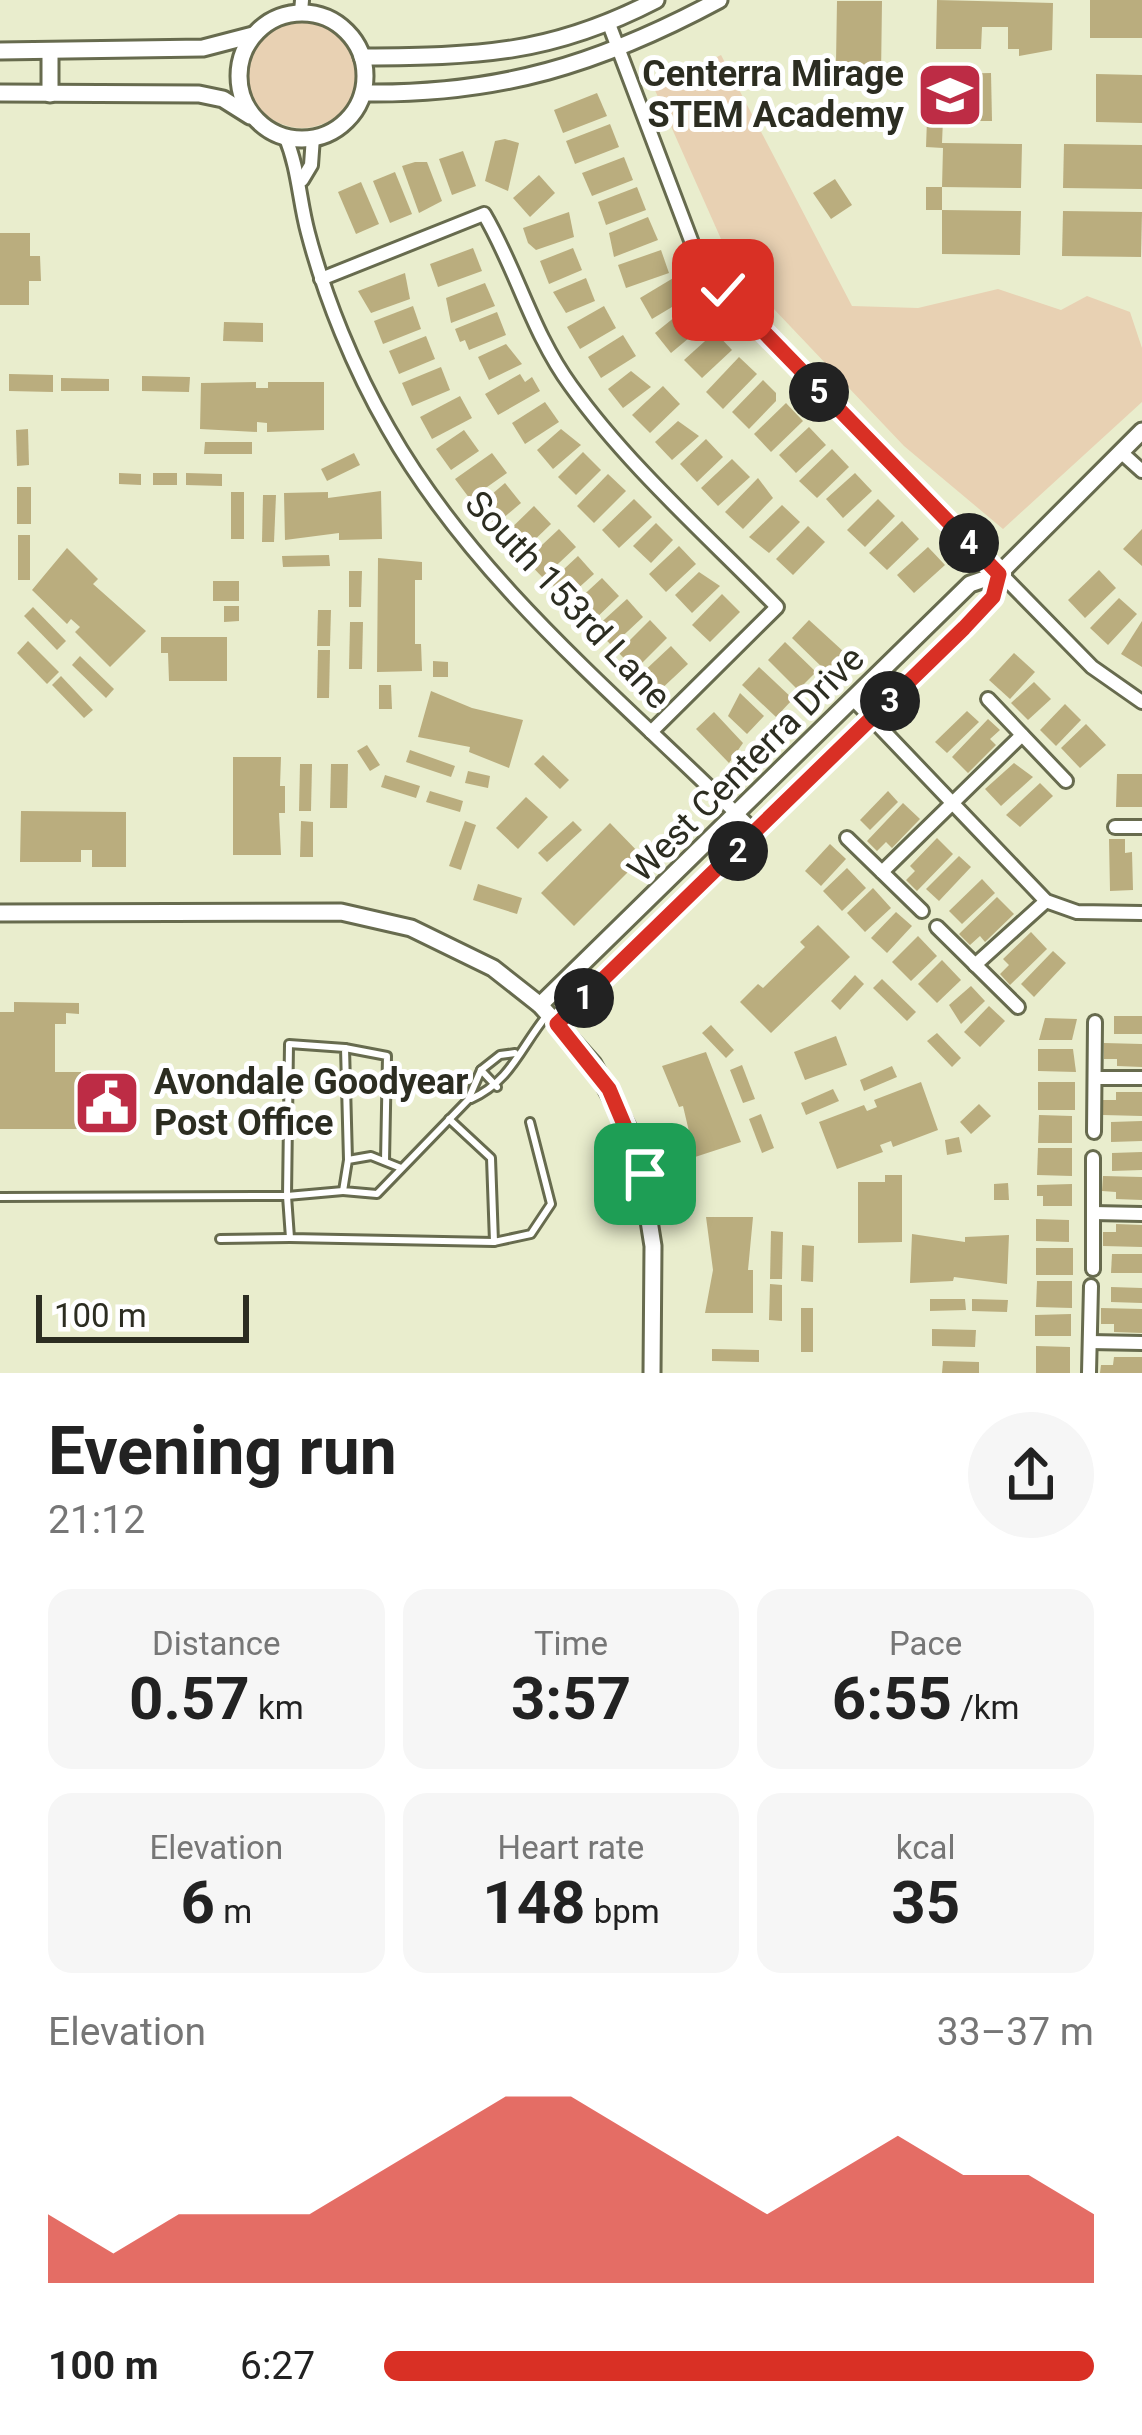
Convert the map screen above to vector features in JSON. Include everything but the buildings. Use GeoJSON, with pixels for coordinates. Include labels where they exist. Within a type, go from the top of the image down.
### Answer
{"type":"FeatureCollection","features":[{"type":"Feature","properties":{"kind":"street"},"geometry":{"type":"LineString","coordinates":[[362,57],[486,56],[562,41],[656,0]]}},
{"type":"Feature","properties":{"kind":"street"},"geometry":{"type":"LineString","coordinates":[[363,94],[473,88],[550,75],[618,52],[719,0]]}},
{"type":"Feature","properties":{"kind":"street"},"geometry":{"type":"LineString","coordinates":[[0,93],[199,94],[223,99],[258,121],[286,136],[313,137],[340,126],[363,94],[362,57],[339,24],[302,6],[266,23],[253,35],[238,70],[240,89],[258,121]]}},
{"type":"Feature","properties":{"kind":"street"},"geometry":{"type":"LineString","coordinates":[[609,24],[692,243],[723,290],[1092,667],[1142,702]]}},
{"type":"Feature","properties":{"kind":"street"},"geometry":{"type":"LineString","coordinates":[[0,52],[203,48],[253,35]]}},
{"type":"Feature","properties":{"kind":"street"},"geometry":{"type":"LineString","coordinates":[[50,52],[50,94]]}},
{"type":"Feature","properties":{"kind":"street","name":"South 153rd Lane"},"geometry":{"type":"LineString","coordinates":[[286,136],[302,180],[306,226],[321,279],[386,425],[442,515],[651,732],[757,833]]}},
{"type":"Feature","properties":{"kind":"street","name":"South 153rd Lane"},"geometry":{"type":"LineString","coordinates":[[302,180],[311,165],[313,137]]}},
{"type":"Feature","properties":{"kind":"street"},"geometry":{"type":"LineString","coordinates":[[321,279],[484,214],[542,341],[571,386],[627,453],[777,607],[651,732]]}},
{"type":"Feature","properties":{"kind":"street","name":"West Centerra Drive"},"geometry":{"type":"LineString","coordinates":[[548,1015],[970,584],[999,574],[1142,431]]}},
{"type":"Feature","properties":{"kind":"street"},"geometry":{"type":"LineString","coordinates":[[1123,453],[1142,471]]}},
{"type":"Feature","properties":{"kind":"street","name":"West Centerra Drive"},"geometry":{"type":"LineString","coordinates":[[548,1015],[757,833],[993,597],[999,574]]}},
{"type":"Feature","properties":{"kind":"street"},"geometry":{"type":"LineString","coordinates":[[988,699],[1066,781]]}},
{"type":"Feature","properties":{"kind":"street"},"geometry":{"type":"LineString","coordinates":[[855,701],[1046,901],[1077,912],[1142,913]]}},
{"type":"Feature","properties":{"kind":"street"},"geometry":{"type":"LineString","coordinates":[[882,872],[1022,735]]}},
{"type":"Feature","properties":{"kind":"street"},"geometry":{"type":"LineString","coordinates":[[1115,826],[1142,827]]}},
{"type":"Feature","properties":{"kind":"street"},"geometry":{"type":"LineString","coordinates":[[848,838],[922,911]]}},
{"type":"Feature","properties":{"kind":"street"},"geometry":{"type":"LineString","coordinates":[[975,965],[1046,901]]}},
{"type":"Feature","properties":{"kind":"street"},"geometry":{"type":"LineString","coordinates":[[0,913],[277,910],[379,917],[467,952],[548,1015],[609,1089],[645,1174],[653,1246],[652,1373]]}},
{"type":"Feature","properties":{"kind":"street"},"geometry":{"type":"LineString","coordinates":[[937,927],[1018,1007]]}},
{"type":"Feature","properties":{"kind":"street"},"geometry":{"type":"LineString","coordinates":[[1094,1132],[1095,1022]]}},
{"type":"Feature","properties":{"kind":"street"},"geometry":{"type":"LineString","coordinates":[[1094,1078],[1142,1078]]}},
{"type":"Feature","properties":{"kind":"street"},"geometry":{"type":"LineString","coordinates":[[1093,1158],[1093,1268]]}},
{"type":"Feature","properties":{"kind":"street"},"geometry":{"type":"LineString","coordinates":[[1093,1213],[1142,1214]]}},
{"type":"Feature","properties":{"kind":"street"},"geometry":{"type":"LineString","coordinates":[[1089,1373],[1091,1286]]}},
{"type":"Feature","properties":{"kind":"street"},"geometry":{"type":"LineString","coordinates":[[1090,1342],[1142,1343]]}},
{"type":"Feature","properties":{"kind":"lane"},"geometry":{"type":"LineString","coordinates":[[0,1197],[377,1194],[468,1100],[497,1087],[513,1069],[515,1054],[548,1015]]}},
{"type":"Feature","properties":{"kind":"lane"},"geometry":{"type":"LineString","coordinates":[[290,1238],[289,1045],[387,1056],[386,1161]]}},
{"type":"Feature","properties":{"kind":"lane"},"geometry":{"type":"LineString","coordinates":[[343,1191],[348,1160],[344,1048]]}},
{"type":"Feature","properties":{"kind":"lane"},"geometry":{"type":"LineString","coordinates":[[468,1100],[481,1070],[500,1055],[515,1054]]}},
{"type":"Feature","properties":{"kind":"lane"},"geometry":{"type":"LineString","coordinates":[[481,1070],[497,1087]]}},
{"type":"Feature","properties":{"kind":"lane"},"geometry":{"type":"LineString","coordinates":[[449,1119],[491,1158],[494,1242]]}},
{"type":"Feature","properties":{"kind":"lane"},"geometry":{"type":"LineString","coordinates":[[220,1239],[494,1242],[531,1234],[550,1204],[530,1121]]}},
{"type":"Feature","properties":{"kind":"lane"},"geometry":{"type":"LineString","coordinates":[[348,1160],[371,1156],[401,1168]]}},
{"type":"Feature","properties":{"kind":"shaded area"},"geometry":{"type":"Polygon","coordinates":[[[302,18],[341,34],[357,73],[341,112],[302,128],[263,112],[247,73],[263,34],[302,18]]]}},
{"type":"Feature","properties":{"kind":"shaded area"},"geometry":{"type":"Polygon","coordinates":[[[721,55],[852,306],[918,308],[998,289],[1061,310],[1087,296],[1130,312],[1142,348],[1142,402],[1003,529],[904,446],[733,266],[654,88],[721,55]]]}},
{"type":"Feature","properties":{"kind":"place","name":"Centerra Mirage STEM Academy"},"geometry":{"type":"Point","coordinates":[950,95]}},
{"type":"Feature","properties":{"kind":"place","name":"Avondale Goodyear Post Office"},"geometry":{"type":"Point","coordinates":[107,1103]}},
{"type":"Feature","properties":{"kind":"route"},"geometry":{"type":"LineString","coordinates":[[645,1174],[637,1145],[609,1089],[557,1024],[964,628],[993,597],[999,574],[759,333],[723,290]]}}]}
